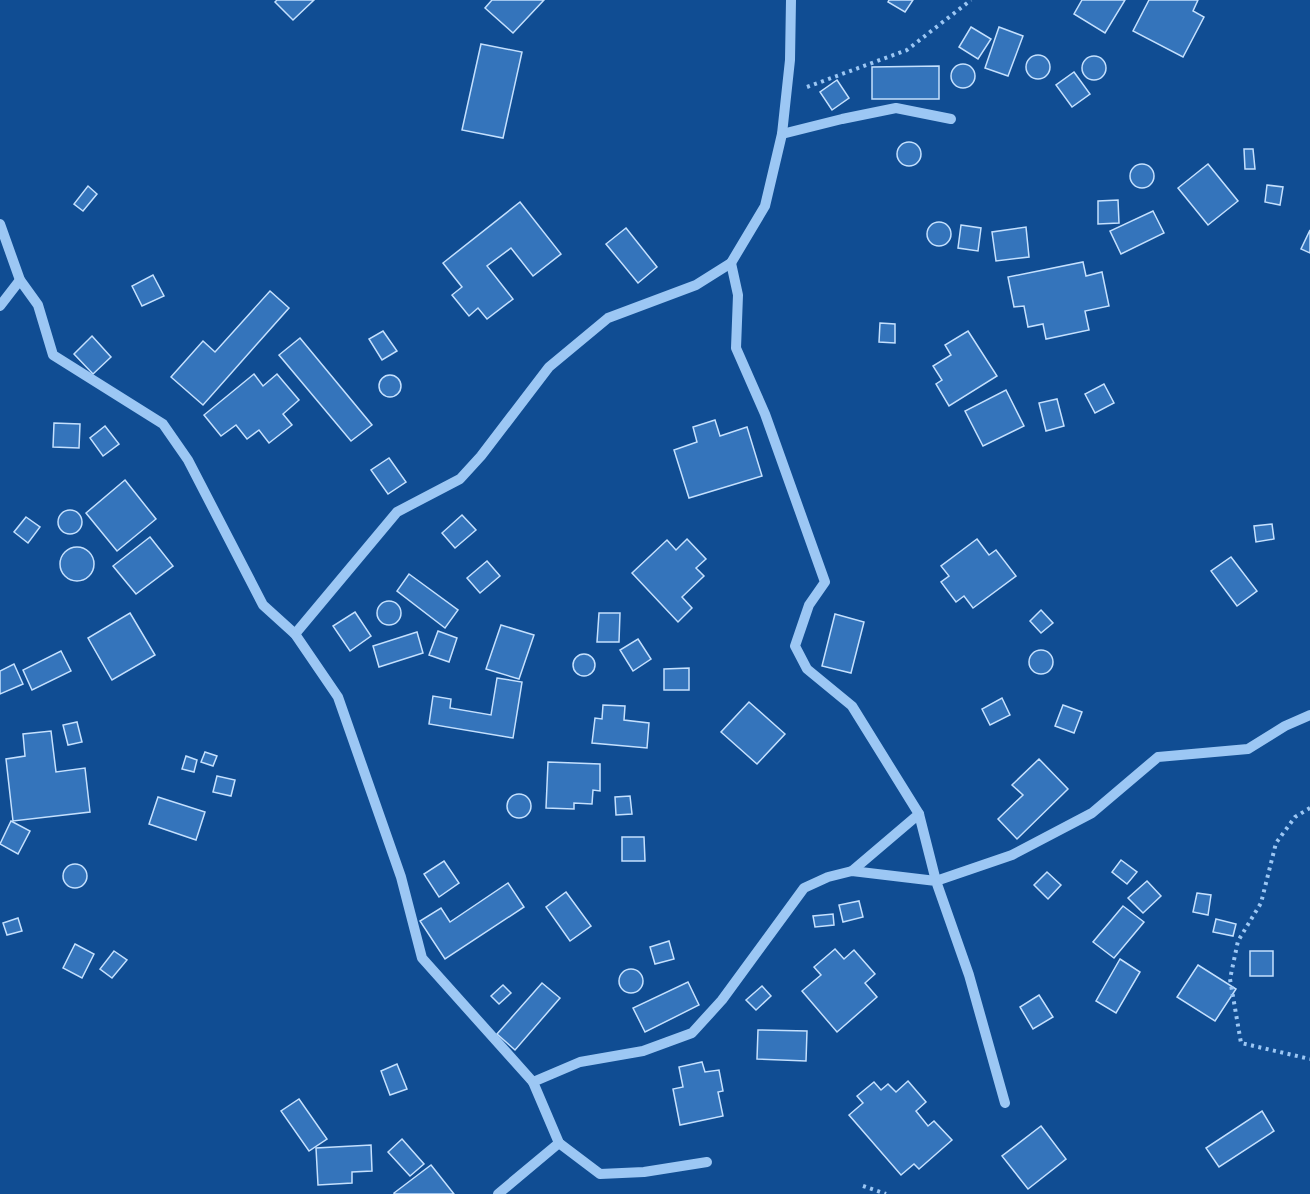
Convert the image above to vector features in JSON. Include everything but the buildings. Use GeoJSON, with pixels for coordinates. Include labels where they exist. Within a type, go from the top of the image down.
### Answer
{"type":"FeatureCollection","features":[{"type":"Feature","properties":{"kind":"street"},"geometry":{"type":"LineString","coordinates":[[295,634],[397,512],[460,479],[481,456],[549,367],[608,318],[696,285],[731,263],[765,206],[782,134],[790,60],[791,0]]}},
{"type":"Feature","properties":{"kind":"street"},"geometry":{"type":"LineString","coordinates":[[782,134],[896,108],[951,119]]}},
{"type":"Feature","properties":{"kind":"street"},"geometry":{"type":"LineString","coordinates":[[0,224],[20,280],[38,305],[53,355],[162,424],[188,460],[263,605],[295,634],[338,697],[401,877],[422,958],[533,1082],[559,1143],[600,1174],[644,1172],[707,1162]]}},
{"type":"Feature","properties":{"kind":"street"},"geometry":{"type":"LineString","coordinates":[[731,263],[738,295],[736,348],[765,414],[825,582],[809,605],[795,646],[807,669],[852,706],[920,814],[936,881],[969,975],[1005,1103]]}},
{"type":"Feature","properties":{"kind":"street"},"geometry":{"type":"LineString","coordinates":[[0,306],[20,280]]}},
{"type":"Feature","properties":{"kind":"street"},"geometry":{"type":"LineString","coordinates":[[533,1082],[580,1062],[643,1050],[692,1034],[722,1000],[804,888],[828,877],[852,871],[936,881],[1012,855],[1092,813],[1158,757],[1248,749],[1285,726],[1310,714]]}},
{"type":"Feature","properties":{"kind":"street"},"geometry":{"type":"LineString","coordinates":[[852,871],[920,814]]}},
{"type":"Feature","properties":{"kind":"street"},"geometry":{"type":"LineString","coordinates":[[498,1194],[559,1143]]}},
{"type":"Feature","properties":{"kind":"path"},"geometry":{"type":"LineString","coordinates":[[787,94],[908,50],[971,0]]}},
{"type":"Feature","properties":{"kind":"path"},"geometry":{"type":"LineString","coordinates":[[1310,808],[1295,817],[1276,843],[1261,903],[1238,941],[1230,979],[1241,1043],[1310,1059]]}},
{"type":"Feature","properties":{"kind":"path"},"geometry":{"type":"LineString","coordinates":[[863,1186],[886,1194]]}}]}
